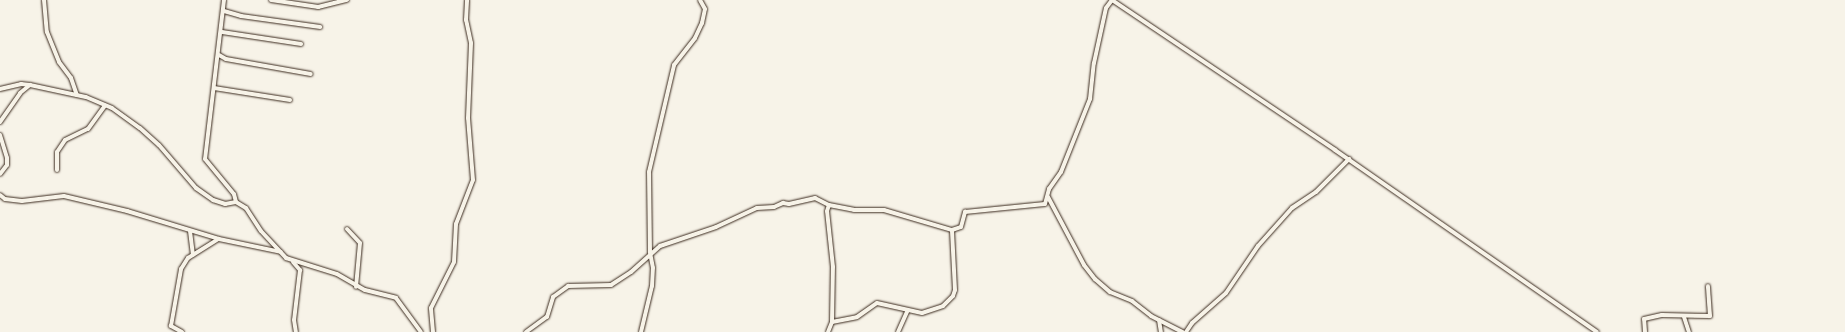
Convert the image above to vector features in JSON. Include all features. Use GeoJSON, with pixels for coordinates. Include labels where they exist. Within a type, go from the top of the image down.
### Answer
{"type":"FeatureCollection","features":[{"type":"Feature","properties":{"kind":"street"},"geometry":{"type":"LineString","coordinates":[[44,0],[48,32],[59,62],[70,78],[78,95]]}},
{"type":"Feature","properties":{"kind":"street"},"geometry":{"type":"LineString","coordinates":[[224,0],[222,32],[214,88],[210,104],[205,159],[234,194],[236,202]]}},
{"type":"Feature","properties":{"kind":"street"},"geometry":{"type":"LineString","coordinates":[[271,0],[318,7],[347,0]]}},
{"type":"Feature","properties":{"kind":"street"},"geometry":{"type":"LineString","coordinates":[[433,332],[431,308],[454,262],[456,224],[473,180],[468,118],[471,43],[467,0]]}},
{"type":"Feature","properties":{"kind":"street"},"geometry":{"type":"LineString","coordinates":[[641,332],[652,286],[653,268],[650,252],[648,180],[654,143],[676,58],[695,38],[702,23],[705,9],[700,0]]}},
{"type":"Feature","properties":{"kind":"street"},"geometry":{"type":"LineString","coordinates":[[526,332],[547,317],[553,297],[565,288],[614,283],[631,272],[650,252],[663,244],[716,227],[757,208],[774,207],[783,202],[789,204],[815,198],[829,205],[858,210],[884,210],[952,230],[961,227],[965,212],[1045,204],[1049,189],[1061,172],[1090,99],[1094,63],[1106,8],[1112,0],[1349,159],[1597,332]]}},
{"type":"Feature","properties":{"kind":"street"},"geometry":{"type":"LineString","coordinates":[[224,10],[241,16],[320,27]]}},
{"type":"Feature","properties":{"kind":"street"},"geometry":{"type":"LineString","coordinates":[[222,32],[301,44]]}},
{"type":"Feature","properties":{"kind":"street"},"geometry":{"type":"LineString","coordinates":[[219,55],[226,59],[311,74]]}},
{"type":"Feature","properties":{"kind":"street"},"geometry":{"type":"LineString","coordinates":[[0,89],[21,84],[30,85],[78,95],[105,106],[140,128],[159,145],[196,188],[213,200],[225,204],[236,202],[246,208],[261,231],[281,252],[292,260],[300,270],[294,320],[296,332]]}},
{"type":"Feature","properties":{"kind":"street"},"geometry":{"type":"LineString","coordinates":[[0,122],[20,93],[30,85]]}},
{"type":"Feature","properties":{"kind":"street"},"geometry":{"type":"LineString","coordinates":[[214,88],[290,100]]}},
{"type":"Feature","properties":{"kind":"street"},"geometry":{"type":"LineString","coordinates":[[57,170],[57,152],[65,140],[88,129],[105,106]]}},
{"type":"Feature","properties":{"kind":"street"},"geometry":{"type":"LineString","coordinates":[[0,135],[7,158],[6,165],[0,174]]}},
{"type":"Feature","properties":{"kind":"street"},"geometry":{"type":"LineString","coordinates":[[1048,197],[1090,274],[1110,292],[1132,301],[1159,320],[1184,332],[1192,322],[1226,293],[1258,246],[1292,208],[1316,192],[1349,159]]}},
{"type":"Feature","properties":{"kind":"street"},"geometry":{"type":"LineString","coordinates":[[0,195],[5,199],[22,201],[64,196],[127,211],[219,239],[281,252]]}},
{"type":"Feature","properties":{"kind":"street"},"geometry":{"type":"LineString","coordinates":[[828,332],[832,322],[833,267],[827,211],[829,205]]}},
{"type":"Feature","properties":{"kind":"street"},"geometry":{"type":"LineString","coordinates":[[347,229],[360,243],[356,286]]}},
{"type":"Feature","properties":{"kind":"street"},"geometry":{"type":"LineString","coordinates":[[832,322],[857,317],[876,303],[922,313],[932,312],[953,296],[952,230]]}},
{"type":"Feature","properties":{"kind":"street"},"geometry":{"type":"LineString","coordinates":[[190,231],[193,255]]}},
{"type":"Feature","properties":{"kind":"street"},"geometry":{"type":"LineString","coordinates":[[182,332],[171,326],[171,316],[183,263],[219,239]]}},
{"type":"Feature","properties":{"kind":"street"},"geometry":{"type":"LineString","coordinates":[[292,260],[314,265],[343,276],[356,286],[396,298],[420,332]]}},
{"type":"Feature","properties":{"kind":"street"},"geometry":{"type":"LineString","coordinates":[[1645,332],[1644,319],[1662,315],[1684,317],[1711,315],[1708,286]]}},
{"type":"Feature","properties":{"kind":"street"},"geometry":{"type":"LineString","coordinates":[[898,332],[908,310]]}},
{"type":"Feature","properties":{"kind":"street"},"geometry":{"type":"LineString","coordinates":[[1684,317],[1689,332]]}},
{"type":"Feature","properties":{"kind":"street"},"geometry":{"type":"LineString","coordinates":[[1159,320],[1161,332]]}}]}
